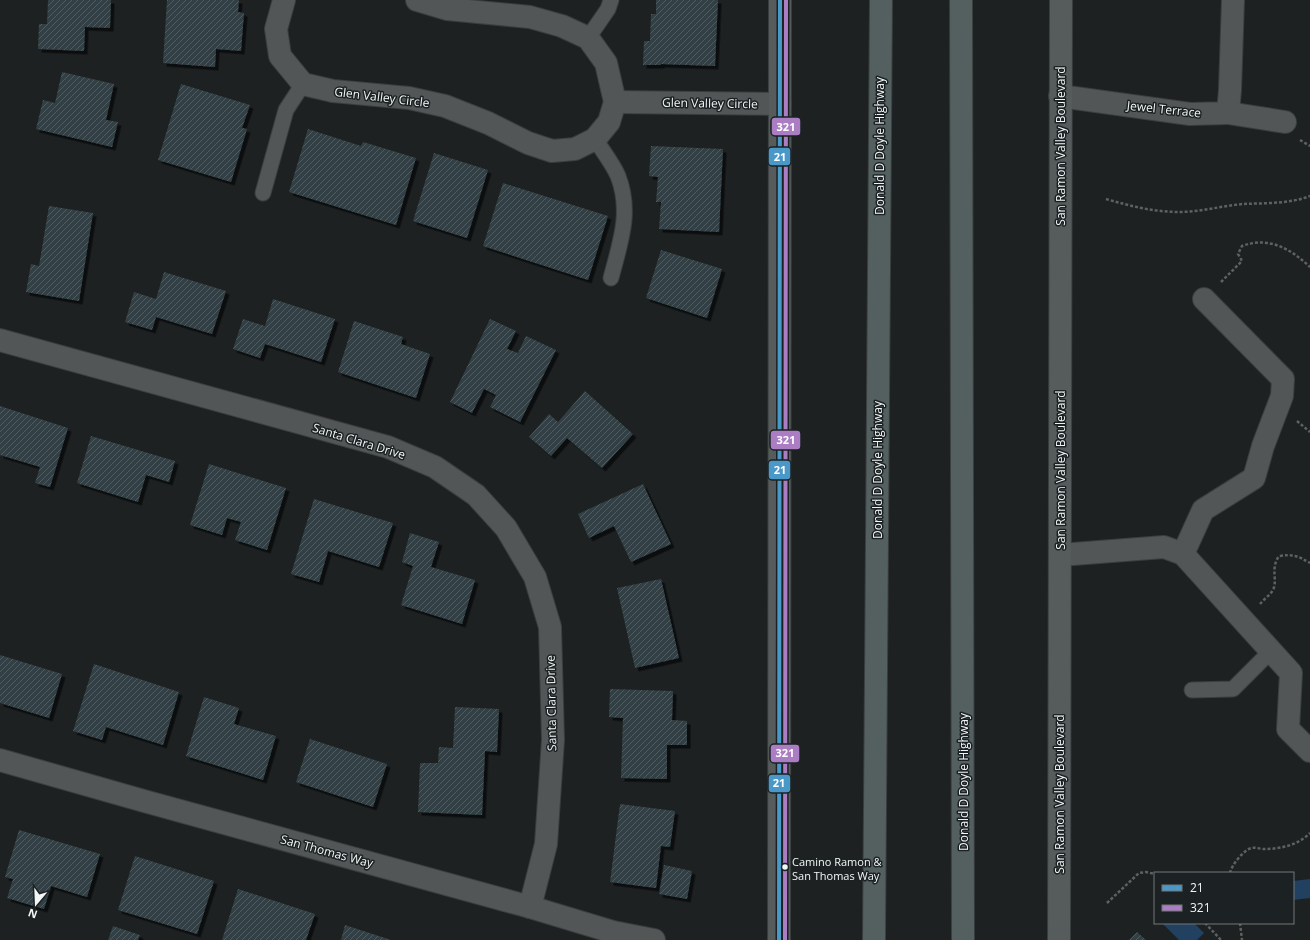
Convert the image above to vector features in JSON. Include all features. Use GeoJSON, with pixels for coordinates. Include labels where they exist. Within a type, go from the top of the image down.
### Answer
{"type":"FeatureCollection","features":[{"type":"Feature","properties":{"kind":"highway","name":"Donald D Doyle Highway"},"geometry":{"type":"LineString","coordinates":[[874,940],[880,0]]}},
{"type":"Feature","properties":{"kind":"highway","name":"Donald D Doyle Highway"},"geometry":{"type":"LineString","coordinates":[[961,0],[963,940]]}},
{"type":"Feature","properties":{"kind":"main road"},"geometry":{"type":"LineString","coordinates":[[780,0],[780,940]]}},
{"type":"Feature","properties":{"kind":"main road","name":"San Ramon Valley Boulevard"},"geometry":{"type":"LineString","coordinates":[[1059,940],[1061,0]]}},
{"type":"Feature","properties":{"kind":"street"},"geometry":{"type":"LineString","coordinates":[[284,0],[276,29],[280,56],[303,84]]}},
{"type":"Feature","properties":{"kind":"street","name":"Glen Valley Circle"},"geometry":{"type":"LineString","coordinates":[[303,84],[333,91],[409,98],[445,106],[488,123],[528,143],[552,151],[575,149],[595,139],[610,122],[615,102],[606,63],[588,38],[562,26],[530,17],[447,9],[417,0]]}},
{"type":"Feature","properties":{"kind":"street"},"geometry":{"type":"LineString","coordinates":[[1228,113],[1233,0]]}},
{"type":"Feature","properties":{"kind":"street","name":"Jewel Terrace"},"geometry":{"type":"LineString","coordinates":[[1060,96],[1190,114],[1228,113],[1285,122]]}},
{"type":"Feature","properties":{"kind":"street","name":"Glen Valley Circle"},"geometry":{"type":"LineString","coordinates":[[615,102],[780,104]]}},
{"type":"Feature","properties":{"kind":"street"},"geometry":{"type":"LineString","coordinates":[[1183,554],[1203,510],[1254,478],[1263,446],[1282,396],[1283,379],[1204,299]]}},
{"type":"Feature","properties":{"kind":"street","name":"Santa Clara Drive"},"geometry":{"type":"LineString","coordinates":[[0,340],[388,447],[435,467],[476,495],[506,528],[535,577],[550,627],[553,740],[546,844],[530,906]]}},
{"type":"Feature","properties":{"kind":"street"},"geometry":{"type":"LineString","coordinates":[[1060,555],[1164,547],[1183,554],[1292,673],[1288,730],[1310,750]]}},
{"type":"Feature","properties":{"kind":"street","name":"San Thomas Way"},"geometry":{"type":"LineString","coordinates":[[0,760],[144,801],[530,906],[613,932],[654,940]]}},
{"type":"Feature","properties":{"kind":"lane"},"geometry":{"type":"LineString","coordinates":[[588,38],[608,10],[611,0]]}},
{"type":"Feature","properties":{"kind":"lane"},"geometry":{"type":"LineString","coordinates":[[263,194],[286,110],[303,84]]}},
{"type":"Feature","properties":{"kind":"lane"},"geometry":{"type":"LineString","coordinates":[[595,139],[618,175],[624,197],[625,222],[611,278]]}},
{"type":"Feature","properties":{"kind":"lane"},"geometry":{"type":"LineString","coordinates":[[1192,690],[1233,689],[1271,651]]}},
{"type":"Feature","properties":{"kind":"path"},"geometry":{"type":"LineString","coordinates":[[1106,199],[1145,209],[1179,212],[1231,205],[1301,200],[1310,196]]}},
{"type":"Feature","properties":{"kind":"path"},"geometry":{"type":"LineString","coordinates":[[1204,299],[1242,261],[1238,254],[1242,246],[1250,243],[1262,242],[1282,247],[1310,267]]}},
{"type":"Feature","properties":{"kind":"path"},"geometry":{"type":"LineString","coordinates":[[1243,620],[1273,589],[1274,567],[1279,556],[1288,554],[1299,557],[1310,563]]}},
{"type":"Feature","properties":{"kind":"path"},"geometry":{"type":"LineString","coordinates":[[1230,872],[1231,868],[1240,857],[1252,847],[1272,849],[1294,844],[1310,833]]}},
{"type":"Feature","properties":{"kind":"path"},"geometry":{"type":"LineString","coordinates":[[1107,903],[1139,873],[1146,872],[1154,874]]}},
{"type":"Feature","properties":{"kind":"path"},"geometry":{"type":"LineString","coordinates":[[1206,924],[1222,940]]}},
{"type":"Feature","properties":{"kind":"path"},"geometry":{"type":"LineString","coordinates":[[1240,924],[1242,940]]}},
{"type":"Feature","properties":{"kind":"water"},"geometry":{"type":"Polygon","coordinates":[[[1310,879],[1310,898],[1294,900],[1294,881],[1310,879]]]}},
{"type":"Feature","properties":{"kind":"water"},"geometry":{"type":"Polygon","coordinates":[[[1163,924],[1195,924],[1204,933],[1197,940],[1179,940],[1163,924]]]}},
{"type":"Feature","properties":{"kind":"building"},"geometry":{"type":"Polygon","coordinates":[[[48,0],[111,0],[110,28],[85,27],[84,51],[38,49],[39,24],[47,24],[48,0]]]}},
{"type":"Feature","properties":{"kind":"building"},"geometry":{"type":"Polygon","coordinates":[[[167,0],[239,0],[238,12],[244,13],[241,51],[216,49],[215,67],[163,63],[167,0]]]}},
{"type":"Feature","properties":{"kind":"building"},"geometry":{"type":"Polygon","coordinates":[[[656,0],[718,0],[715,66],[661,64],[643,65],[644,41],[650,41],[651,14],[656,14],[656,0]]]}},
{"type":"Feature","properties":{"kind":"building"},"geometry":{"type":"Polygon","coordinates":[[[62,72],[114,84],[106,120],[118,122],[112,147],[36,129],[43,100],[55,103],[62,72]]]}},
{"type":"Feature","properties":{"kind":"building"},"geometry":{"type":"Polygon","coordinates":[[[181,84],[250,105],[242,128],[247,129],[231,182],[158,160],[181,84]]]}},
{"type":"Feature","properties":{"kind":"building"},"geometry":{"type":"Polygon","coordinates":[[[308,129],[361,146],[363,142],[416,158],[396,225],[289,192],[308,129]]]}},
{"type":"Feature","properties":{"kind":"building"},"geometry":{"type":"Polygon","coordinates":[[[651,146],[723,149],[719,232],[659,229],[661,202],[656,202],[658,177],[649,176],[651,146]]]}},
{"type":"Feature","properties":{"kind":"building"},"geometry":{"type":"Polygon","coordinates":[[[434,153],[488,170],[467,238],[413,221],[434,153]]]}},
{"type":"Feature","properties":{"kind":"building"},"geometry":{"type":"Polygon","coordinates":[[[503,183],[608,216],[588,280],[483,246],[503,183]]]}},
{"type":"Feature","properties":{"kind":"building"},"geometry":{"type":"Polygon","coordinates":[[[49,206],[93,213],[79,301],[26,292],[31,264],[39,266],[49,206]]]}},
{"type":"Feature","properties":{"kind":"building"},"geometry":{"type":"Polygon","coordinates":[[[661,250],[722,269],[707,318],[646,298],[661,250]]]}},
{"type":"Feature","properties":{"kind":"building"},"geometry":{"type":"Polygon","coordinates":[[[164,272],[226,291],[212,334],[156,317],[152,330],[125,322],[134,292],[156,299],[164,272]]]}},
{"type":"Feature","properties":{"kind":"building"},"geometry":{"type":"Polygon","coordinates":[[[273,299],[335,319],[321,362],[265,344],[260,358],[233,349],[243,319],[265,326],[273,299]]]}},
{"type":"Feature","properties":{"kind":"building"},"geometry":{"type":"Polygon","coordinates":[[[490,319],[516,331],[507,349],[518,353],[526,336],[556,350],[520,422],[490,407],[496,395],[484,389],[472,413],[450,402],[490,319]]]}},
{"type":"Feature","properties":{"kind":"building"},"geometry":{"type":"Polygon","coordinates":[[[354,321],[403,337],[401,344],[430,354],[416,398],[338,372],[354,321]]]}},
{"type":"Feature","properties":{"kind":"building"},"geometry":{"type":"Polygon","coordinates":[[[585,391],[633,434],[602,468],[567,438],[551,456],[529,437],[549,414],[558,422],[585,391]]]}},
{"type":"Feature","properties":{"kind":"building"},"geometry":{"type":"Polygon","coordinates":[[[0,406],[68,428],[50,487],[35,483],[40,467],[0,455],[0,406]]]}},
{"type":"Feature","properties":{"kind":"building"},"geometry":{"type":"Polygon","coordinates":[[[91,436],[175,461],[169,482],[146,475],[138,502],[77,483],[91,436]]]}},
{"type":"Feature","properties":{"kind":"building"},"geometry":{"type":"Polygon","coordinates":[[[209,464],[286,488],[267,550],[235,540],[241,522],[227,518],[222,535],[190,525],[209,464]]]}},
{"type":"Feature","properties":{"kind":"building"},"geometry":{"type":"Polygon","coordinates":[[[643,484],[671,544],[631,562],[614,526],[589,538],[578,514],[643,484]]]}},
{"type":"Feature","properties":{"kind":"building"},"geometry":{"type":"Polygon","coordinates":[[[314,499],[393,523],[379,567],[328,551],[319,582],[291,574],[314,499]]]}},
{"type":"Feature","properties":{"kind":"building"},"geometry":{"type":"Polygon","coordinates":[[[410,533],[439,542],[431,567],[475,580],[462,624],[401,605],[413,566],[402,562],[410,533]]]}},
{"type":"Feature","properties":{"kind":"building"},"geometry":{"type":"Polygon","coordinates":[[[661,579],[679,658],[635,668],[617,588],[661,579]]]}},
{"type":"Feature","properties":{"kind":"building"},"geometry":{"type":"Polygon","coordinates":[[[0,655],[62,674],[49,718],[0,703],[0,655]]]}},
{"type":"Feature","properties":{"kind":"building"},"geometry":{"type":"Polygon","coordinates":[[[94,664],[179,692],[163,745],[106,727],[102,740],[73,731],[94,664]]]}},
{"type":"Feature","properties":{"kind":"building"},"geometry":{"type":"Polygon","coordinates":[[[610,689],[673,691],[672,720],[687,721],[687,745],[667,745],[667,779],[621,778],[623,718],[609,717],[610,689]]]}},
{"type":"Feature","properties":{"kind":"building"},"geometry":{"type":"Polygon","coordinates":[[[204,697],[239,708],[234,724],[276,736],[263,780],[186,756],[204,697]]]}},
{"type":"Feature","properties":{"kind":"building"},"geometry":{"type":"Polygon","coordinates":[[[455,707],[499,709],[497,752],[485,751],[482,815],[418,812],[420,763],[438,763],[439,747],[453,748],[455,707]]]}},
{"type":"Feature","properties":{"kind":"building"},"geometry":{"type":"Polygon","coordinates":[[[310,739],[387,764],[373,807],[296,782],[310,739]]]}},
{"type":"Feature","properties":{"kind":"building"},"geometry":{"type":"Polygon","coordinates":[[[620,804],[675,811],[670,847],[661,846],[656,888],[610,882],[620,804]]]}},
{"type":"Feature","properties":{"kind":"building"},"geometry":{"type":"Polygon","coordinates":[[[19,830],[100,854],[87,897],[51,886],[44,909],[7,898],[13,879],[5,877],[19,830]]]}},
{"type":"Feature","properties":{"kind":"building"},"geometry":{"type":"Polygon","coordinates":[[[135,856],[214,881],[197,934],[118,910],[135,856]]]}},
{"type":"Feature","properties":{"kind":"building"},"geometry":{"type":"Polygon","coordinates":[[[664,865],[692,871],[687,899],[659,894],[664,865]]]}},
{"type":"Feature","properties":{"kind":"building"},"geometry":{"type":"Polygon","coordinates":[[[238,889],[315,914],[306,940],[222,940],[238,889]]]}},
{"type":"Feature","properties":{"kind":"building"},"geometry":{"type":"Polygon","coordinates":[[[345,925],[391,940],[341,940],[345,925]]]}},
{"type":"Feature","properties":{"kind":"building"},"geometry":{"type":"Polygon","coordinates":[[[113,926],[140,935],[138,940],[108,940],[113,926]]]}},
{"type":"Feature","properties":{"kind":"building"},"geometry":{"type":"Polygon","coordinates":[[[1137,932],[1146,940],[1129,940],[1137,932]]]}},
{"type":"Feature","properties":{"kind":"transit line","name":"21"},"geometry":{"type":"LineString","coordinates":[[779,940],[780,0]]}},
{"type":"Feature","properties":{"kind":"transit line","name":"321"},"geometry":{"type":"LineString","coordinates":[[785,940],[786,0]]}},
{"type":"Feature","properties":{"kind":"place","name":"Camino Ramon & San Thomas Way"},"geometry":{"type":"Point","coordinates":[785,867]}}]}
